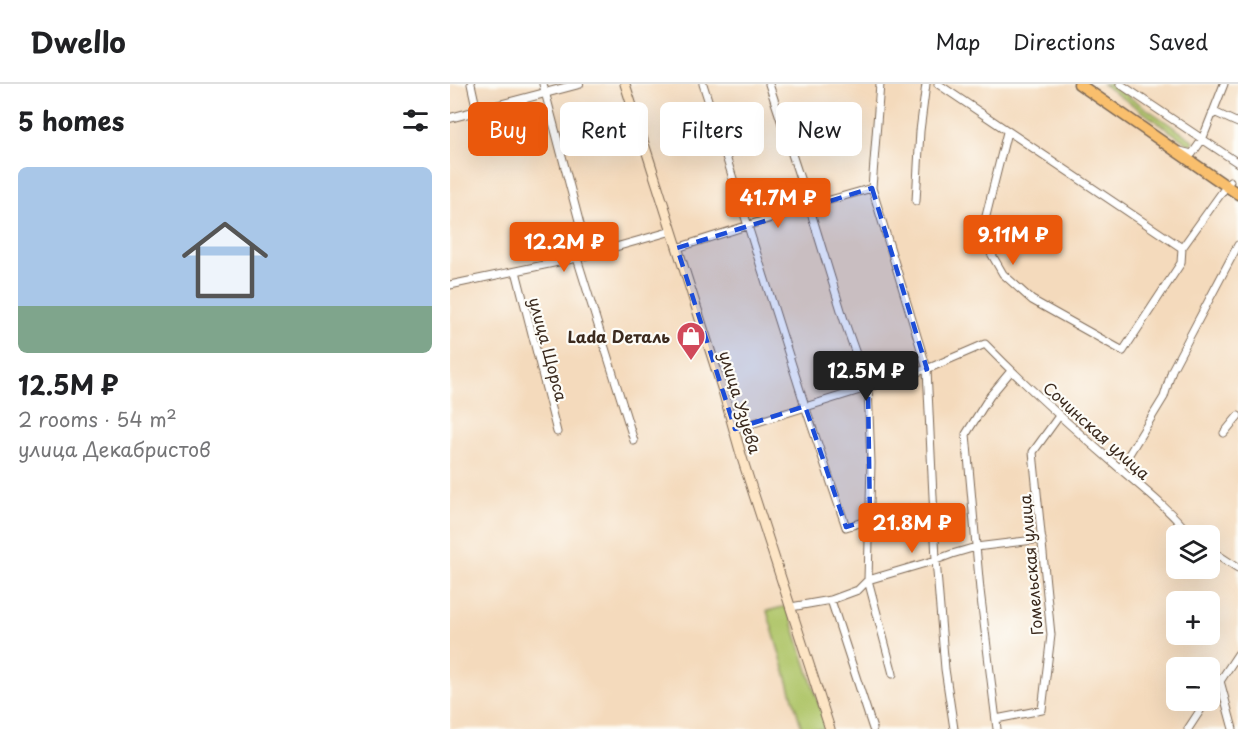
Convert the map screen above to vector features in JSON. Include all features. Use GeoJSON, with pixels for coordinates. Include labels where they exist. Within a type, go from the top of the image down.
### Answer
{"type":"FeatureCollection","features":[{"type":"Feature","properties":{"kind":"main road","name":"улица Узуева"},"geometry":{"type":"LineString","coordinates":[[625,84],[830,729]]}},
{"type":"Feature","properties":{"kind":"main road"},"geometry":{"type":"LineString","coordinates":[[1079,84],[1172,148],[1231,185]]}},
{"type":"Feature","properties":{"kind":"main road"},"geometry":{"type":"LineString","coordinates":[[1090,84],[1192,154],[1231,185],[1238,194]]}},
{"type":"Feature","properties":{"kind":"street"},"geometry":{"type":"LineString","coordinates":[[471,84],[475,102]]}},
{"type":"Feature","properties":{"kind":"street"},"geometry":{"type":"LineString","coordinates":[[503,102],[544,88],[579,84]]}},
{"type":"Feature","properties":{"kind":"street"},"geometry":{"type":"LineString","coordinates":[[703,84],[805,406],[846,526],[870,520]]}},
{"type":"Feature","properties":{"kind":"street"},"geometry":{"type":"LineString","coordinates":[[769,84],[868,388],[871,463],[868,580],[893,674]]}},
{"type":"Feature","properties":{"kind":"street"},"geometry":{"type":"LineString","coordinates":[[880,84],[872,188],[927,369],[936,560],[945,669],[954,729]]}},
{"type":"Feature","properties":{"kind":"street"},"geometry":{"type":"LineString","coordinates":[[916,201],[920,131],[926,84]]}},
{"type":"Feature","properties":{"kind":"street"},"geometry":{"type":"LineString","coordinates":[[938,84],[1182,248]]}},
{"type":"Feature","properties":{"kind":"street"},"geometry":{"type":"LineString","coordinates":[[1120,84],[1238,164]]}},
{"type":"Feature","properties":{"kind":"street"},"geometry":{"type":"LineString","coordinates":[[1172,148],[1192,154],[1203,140],[1224,84]]}},
{"type":"Feature","properties":{"kind":"street"},"geometry":{"type":"LineString","coordinates":[[544,88],[588,255]]}},
{"type":"Feature","properties":{"kind":"street"},"geometry":{"type":"LineString","coordinates":[[1214,112],[1238,123]]}},
{"type":"Feature","properties":{"kind":"street"},"geometry":{"type":"LineString","coordinates":[[450,118],[468,113]]}},
{"type":"Feature","properties":{"kind":"street"},"geometry":{"type":"LineString","coordinates":[[1007,132],[981,236],[1003,274],[1032,300],[1123,351],[1181,263],[1182,248],[1231,185]]}},
{"type":"Feature","properties":{"kind":"street"},"geometry":{"type":"LineString","coordinates":[[677,249],[747,225],[872,188]]}},
{"type":"Feature","properties":{"kind":"street"},"geometry":{"type":"LineString","coordinates":[[450,285],[577,258],[672,231]]}},
{"type":"Feature","properties":{"kind":"street"},"geometry":{"type":"LineString","coordinates":[[1120,469],[1164,396],[1172,370],[1238,245]]}},
{"type":"Feature","properties":{"kind":"street"},"geometry":{"type":"LineString","coordinates":[[577,258],[634,441]]}},
{"type":"Feature","properties":{"kind":"street","name":"улица Щорса"},"geometry":{"type":"LineString","coordinates":[[516,271],[557,432]]}},
{"type":"Feature","properties":{"kind":"street","name":"Сочинская улица"},"geometry":{"type":"LineString","coordinates":[[927,369],[985,344],[1059,416],[1182,525]]}},
{"type":"Feature","properties":{"kind":"street"},"geometry":{"type":"LineString","coordinates":[[735,429],[927,369]]}},
{"type":"Feature","properties":{"kind":"street"},"geometry":{"type":"LineString","coordinates":[[997,729],[976,548],[966,434],[990,396],[1011,371]]}},
{"type":"Feature","properties":{"kind":"street","name":"Гомельская улица"},"geometry":{"type":"LineString","coordinates":[[996,719],[1042,710],[1051,635],[1033,452],[1059,416]]}},
{"type":"Feature","properties":{"kind":"street"},"geometry":{"type":"LineString","coordinates":[[1224,433],[1238,416]]}},
{"type":"Feature","properties":{"kind":"street"},"geometry":{"type":"LineString","coordinates":[[791,608],[831,600],[858,590],[868,580],[952,554],[976,548],[1041,539]]}},
{"type":"Feature","properties":{"kind":"street"},"geometry":{"type":"LineString","coordinates":[[1220,556],[1238,568]]}},
{"type":"Feature","properties":{"kind":"street"},"geometry":{"type":"LineString","coordinates":[[831,600],[873,729]]}},
{"type":"Feature","properties":{"kind":"street"},"geometry":{"type":"LineString","coordinates":[[1233,729],[1220,681],[1238,654]]}},
{"type":"Feature","properties":{"kind":"street"},"geometry":{"type":"LineString","coordinates":[[1188,729],[1200,711]]}},
{"type":"Feature","properties":{"kind":"highlighted area"},"geometry":{"type":"Polygon","coordinates":[[[872,188],[927,369],[868,388],[870,520],[846,527],[805,406],[735,429],[677,248],[872,188]]]}},
{"type":"Feature","properties":{"kind":"green space"},"geometry":{"type":"Polygon","coordinates":[[[1103,84],[1110,84],[1194,141],[1190,145],[1103,84]]]}},
{"type":"Feature","properties":{"kind":"green space"},"geometry":{"type":"Polygon","coordinates":[[[787,606],[827,729],[802,729],[767,611],[787,606]]]}},
{"type":"Feature","properties":{"kind":"place","name":"Lada Dеталь"},"geometry":{"type":"Point","coordinates":[691,362]}}]}
